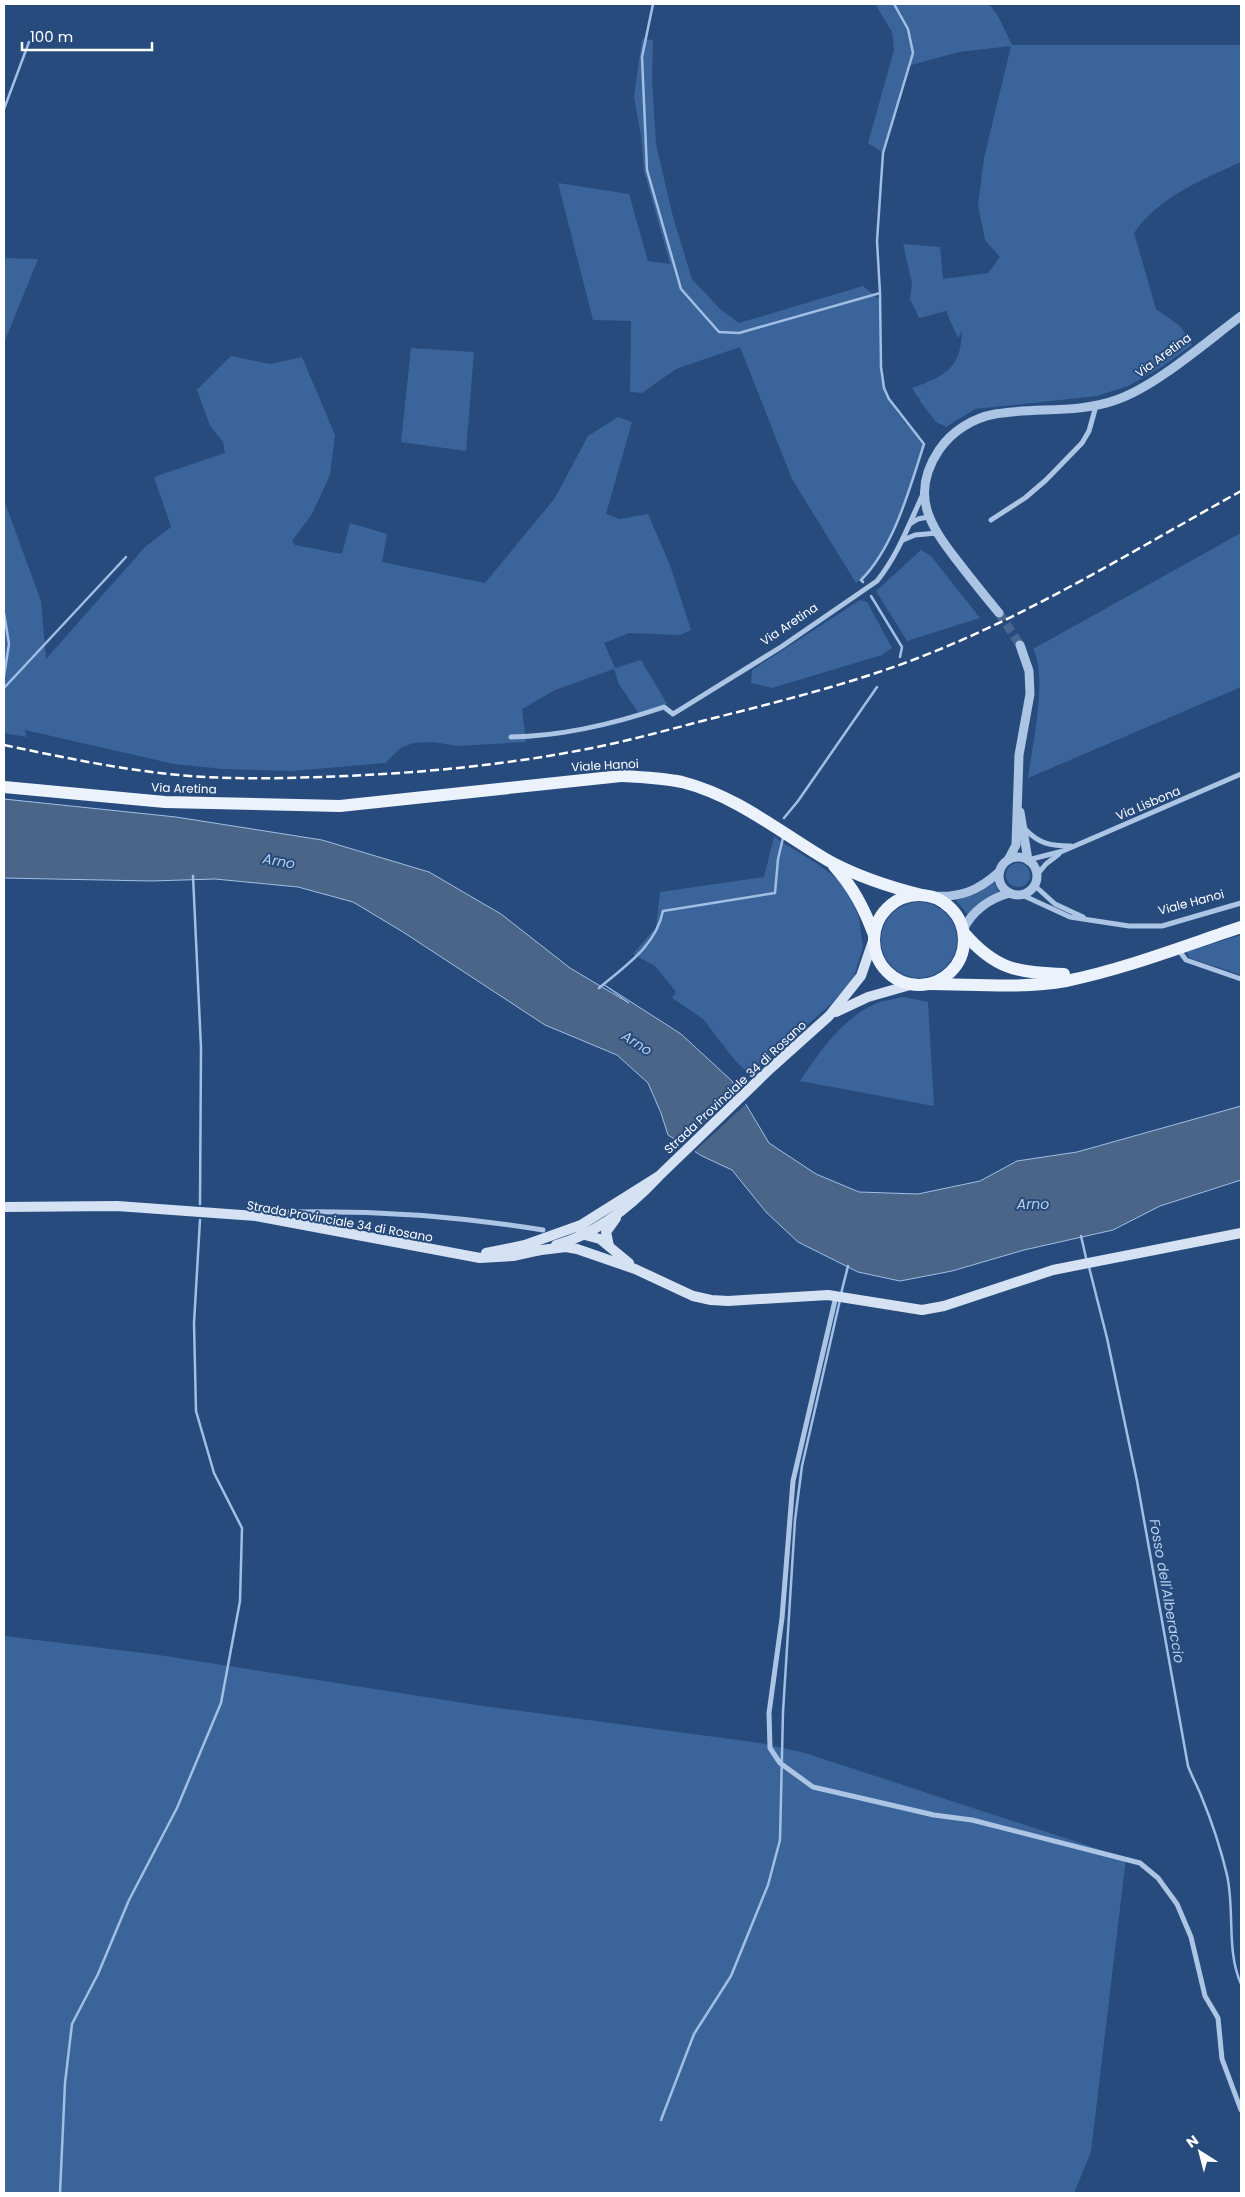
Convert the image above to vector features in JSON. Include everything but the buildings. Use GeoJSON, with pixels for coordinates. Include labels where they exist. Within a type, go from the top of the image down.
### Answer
{"type":"FeatureCollection","features":[{"type":"Feature","properties":{"kind":"main road","name":"Viale Hanoi"},"geometry":{"type":"LineString","coordinates":[[365,804],[621,776],[649,777],[682,782],[749,810],[829,860],[864,878],[890,888],[927,896],[952,909],[964,931],[978,949],[999,964],[1046,974],[1084,975]]}},
{"type":"Feature","properties":{"kind":"main road","name":"Via Aretina"},"geometry":{"type":"LineString","coordinates":[[4,787],[166,802],[340,806],[365,804]]}},
{"type":"Feature","properties":{"kind":"main road","name":"Viale Hanoi"},"geometry":{"type":"LineString","coordinates":[[829,860],[849,883],[863,906],[874,938],[875,953],[884,969],[898,981],[910,985]]}},
{"type":"Feature","properties":{"kind":"main road","name":"Viale Hanoi"},"geometry":{"type":"LineString","coordinates":[[874,938],[878,921],[885,910],[896,901],[908,896],[927,896]]}},
{"type":"Feature","properties":{"kind":"main road"},"geometry":{"type":"LineString","coordinates":[[910,985],[1035,984],[1066,981],[1114,968],[1241,927]]}},
{"type":"Feature","properties":{"kind":"main road"},"geometry":{"type":"LineString","coordinates":[[928,984],[946,975],[960,960],[964,946],[964,931]]}},
{"type":"Feature","properties":{"kind":"main road","name":"Strada Provinciale 34 di Rosano"},"geometry":{"type":"LineString","coordinates":[[4,1207],[116,1206],[256,1216],[486,1258],[533,1251],[585,1233],[631,1203],[771,1068],[829,1016],[861,976],[874,938]]}},
{"type":"Feature","properties":{"kind":"main road","name":"Strada Provinciale 34 di Rosano"},"geometry":{"type":"LineString","coordinates":[[829,1016],[868,997],[910,985]]}},
{"type":"Feature","properties":{"kind":"main road","name":"Strada Provinciale 34 di Rosano"},"geometry":{"type":"LineString","coordinates":[[462,1254],[513,1248],[557,1235],[600,1214],[659,1176]]}},
{"type":"Feature","properties":{"kind":"main road"},"geometry":{"type":"LineString","coordinates":[[609,1246],[606,1232],[615,1219],[631,1203]]}},
{"type":"Feature","properties":{"kind":"main road"},"geometry":{"type":"LineString","coordinates":[[585,1233],[600,1214]]}},
{"type":"Feature","properties":{"kind":"main road"},"geometry":{"type":"LineString","coordinates":[[585,1233],[588,1246],[600,1256]]}},
{"type":"Feature","properties":{"kind":"main road"},"geometry":{"type":"LineString","coordinates":[[557,1235],[585,1233],[600,1239],[635,1269]]}},
{"type":"Feature","properties":{"kind":"main road"},"geometry":{"type":"LineString","coordinates":[[533,1251],[566,1247],[600,1256],[635,1269],[693,1296],[711,1300],[728,1301],[837,1296],[922,1310],[944,1306],[1053,1270],[1241,1233]]}},
{"type":"Feature","properties":{"kind":"street","name":"Via Aretina"},"geometry":{"type":"LineString","coordinates":[[511,737],[547,736],[593,728],[664,707],[673,714],[782,647],[877,581],[903,540],[925,489],[931,465],[943,445],[957,432],[976,420],[998,414],[1096,406],[1121,398],[1143,387],[1241,316]]}},
{"type":"Feature","properties":{"kind":"street"},"geometry":{"type":"LineString","coordinates":[[991,520],[1032,492],[1082,443],[1089,431],[1096,406]]}},
{"type":"Feature","properties":{"kind":"street","name":"Via Aretina"},"geometry":{"type":"LineString","coordinates":[[925,489],[924,502],[928,517],[937,533],[999,613]]}},
{"type":"Feature","properties":{"kind":"street"},"geometry":{"type":"LineString","coordinates":[[910,524],[918,519],[928,517]]}},
{"type":"Feature","properties":{"kind":"street"},"geometry":{"type":"LineString","coordinates":[[903,540],[915,535],[937,533]]}},
{"type":"Feature","properties":{"kind":"street"},"geometry":{"type":"LineString","coordinates":[[1008,860],[1016,845],[1019,755],[1030,694],[1027,664],[1020,645]]}},
{"type":"Feature","properties":{"kind":"street","name":"Via Lisbona"},"geometry":{"type":"LineString","coordinates":[[1028,860],[1063,851],[1241,774]]}},
{"type":"Feature","properties":{"kind":"street"},"geometry":{"type":"LineString","coordinates":[[1008,860],[1017,857],[1028,860],[1024,828],[1018,804]]}},
{"type":"Feature","properties":{"kind":"street"},"geometry":{"type":"LineString","coordinates":[[1024,828],[1045,844],[1052,846],[1074,846]]}},
{"type":"Feature","properties":{"kind":"street","name":"Via Lisbona"},"geometry":{"type":"LineString","coordinates":[[1035,880],[1046,864],[1063,851]]}},
{"type":"Feature","properties":{"kind":"street","name":"Viale Hanoi"},"geometry":{"type":"LineString","coordinates":[[927,896],[951,897],[971,893],[986,884],[1008,860]]}},
{"type":"Feature","properties":{"kind":"street","name":"Viale Hanoi"},"geometry":{"type":"LineString","coordinates":[[1028,860],[1033,864],[1035,880],[1055,904],[1088,920]]}},
{"type":"Feature","properties":{"kind":"street"},"geometry":{"type":"LineString","coordinates":[[999,872],[1001,885],[1010,893]]}},
{"type":"Feature","properties":{"kind":"street"},"geometry":{"type":"LineString","coordinates":[[1020,894],[1026,893],[1035,880]]}},
{"type":"Feature","properties":{"kind":"street"},"geometry":{"type":"LineString","coordinates":[[964,931],[968,921],[984,906],[1001,895],[1010,893]]}},
{"type":"Feature","properties":{"kind":"street","name":"Viale Hanoi"},"geometry":{"type":"LineString","coordinates":[[1010,893],[1020,894],[1059,913],[1088,920],[1129,926],[1162,926],[1241,903]]}},
{"type":"Feature","properties":{"kind":"street"},"geometry":{"type":"LineString","coordinates":[[1177,948],[1186,960],[1241,978]]}},
{"type":"Feature","properties":{"kind":"street"},"geometry":{"type":"LineString","coordinates":[[233,1215],[319,1211],[392,1213],[488,1221],[543,1230]]}},
{"type":"Feature","properties":{"kind":"street"},"geometry":{"type":"LineString","coordinates":[[837,1296],[793,1481],[782,1618],[768,1713],[770,1748],[780,1762],[813,1787],[934,1815],[972,1820],[1140,1863],[1158,1878],[1177,1904],[1191,1937],[1205,1996],[1218,2018],[1222,2059],[1241,2110]]}},
{"type":"Feature","properties":{"kind":"shaded area"},"geometry":{"type":"Polygon","coordinates":[[[875,4],[989,4],[998,16],[1012,45],[1241,45],[1241,162],[1183,190],[1169,199],[1144,220],[1134,233],[1156,309],[1180,326],[1192,345],[1160,368],[1128,386],[1097,396],[975,409],[946,427],[936,422],[919,400],[921,397],[918,398],[912,388],[942,375],[949,369],[958,354],[962,331],[958,338],[946,311],[919,318],[910,299],[912,283],[903,244],[940,247],[943,279],[988,273],[1000,257],[985,240],[978,205],[984,158],[1011,46],[959,52],[908,66],[883,153],[868,143],[894,50],[892,32],[875,4]]]}},
{"type":"Feature","properties":{"kind":"shaded area"},"geometry":{"type":"Polygon","coordinates":[[[642,39],[653,40],[652,79],[656,144],[673,217],[692,279],[720,309],[739,323],[863,286],[881,301],[880,363],[884,388],[896,410],[924,444],[889,541],[868,574],[856,583],[792,479],[740,347],[676,369],[642,393],[630,392],[631,321],[593,320],[558,183],[629,194],[648,261],[670,264],[644,171],[641,136],[634,97],[642,39]]]}},
{"type":"Feature","properties":{"kind":"shaded area"},"geometry":{"type":"Polygon","coordinates":[[[4,258],[38,259],[4,343],[4,258]]]}},
{"type":"Feature","properties":{"kind":"shaded area"},"geometry":{"type":"Polygon","coordinates":[[[411,348],[474,352],[466,451],[401,442],[411,348]]]}},
{"type":"Feature","properties":{"kind":"shaded area"},"geometry":{"type":"Polygon","coordinates":[[[231,356],[270,364],[302,357],[335,435],[330,475],[312,514],[292,541],[295,545],[342,554],[350,523],[387,534],[382,562],[485,583],[555,498],[588,436],[618,417],[632,422],[606,514],[620,519],[648,514],[670,565],[691,630],[680,635],[629,633],[604,643],[615,668],[641,660],[667,704],[639,714],[619,684],[614,669],[555,690],[522,709],[526,742],[458,746],[433,742],[413,743],[401,748],[385,763],[292,771],[223,769],[174,764],[25,730],[26,737],[4,733],[4,500],[41,601],[46,659],[145,547],[171,527],[154,477],[225,453],[223,442],[210,426],[197,390],[231,356]]]}},
{"type":"Feature","properties":{"kind":"shaded area"},"geometry":{"type":"Polygon","coordinates":[[[1241,533],[1241,687],[1028,778],[1039,694],[1037,661],[1033,649],[1241,533]]]}},
{"type":"Feature","properties":{"kind":"shaded area"},"geometry":{"type":"Polygon","coordinates":[[[921,550],[931,556],[980,618],[907,641],[876,591],[921,550]]]}},
{"type":"Feature","properties":{"kind":"shaded area"},"geometry":{"type":"Polygon","coordinates":[[[860,600],[867,602],[892,648],[882,655],[772,688],[751,683],[752,670],[860,600]]]}},
{"type":"Feature","properties":{"kind":"shaded area"},"geometry":{"type":"Polygon","coordinates":[[[774,837],[819,865],[844,884],[859,917],[863,947],[853,980],[830,1005],[750,1075],[733,1058],[703,1019],[672,998],[676,992],[655,966],[633,954],[656,927],[660,892],[764,877],[774,837]]]}},
{"type":"Feature","properties":{"kind":"shaded area"},"geometry":{"type":"Polygon","coordinates":[[[1018,863],[1026,867],[1030,875],[1026,883],[1018,887],[1010,883],[1006,875],[1010,867],[1018,863]]]}},
{"type":"Feature","properties":{"kind":"shaded area"},"geometry":{"type":"Polygon","coordinates":[[[994,882],[999,892],[968,915],[956,900],[976,894],[994,882]]]}},
{"type":"Feature","properties":{"kind":"shaded area"},"geometry":{"type":"Polygon","coordinates":[[[919,902],[933,905],[946,913],[954,926],[957,940],[954,954],[946,967],[933,975],[919,978],[905,975],[892,967],[884,954],[881,940],[884,926],[892,913],[905,905],[919,902]]]}},
{"type":"Feature","properties":{"kind":"shaded area"},"geometry":{"type":"Polygon","coordinates":[[[1241,935],[1241,975],[1190,958],[1186,952],[1241,935]]]}},
{"type":"Feature","properties":{"kind":"shaded area"},"geometry":{"type":"Polygon","coordinates":[[[904,997],[928,1002],[934,1106],[800,1081],[833,1036],[853,1017],[877,1003],[904,997]]]}},
{"type":"Feature","properties":{"kind":"shaded area"},"geometry":{"type":"Polygon","coordinates":[[[4,1636],[152,1654],[483,1706],[760,1743],[805,1753],[1126,1858],[1091,2152],[1074,2193],[4,2193],[4,1636]]]}},
{"type":"Feature","properties":{"kind":"water","name":"Arno"},"geometry":{"type":"Polygon","coordinates":[[[4,799],[176,817],[322,840],[429,872],[501,914],[570,968],[629,1003],[603,984],[681,1034],[732,1081],[769,1143],[816,1174],[859,1192],[918,1194],[980,1181],[1017,1161],[1077,1152],[1241,1106],[1241,1180],[1160,1206],[1113,1230],[1024,1250],[952,1271],[900,1281],[858,1272],[798,1242],[766,1212],[732,1170],[702,1156],[668,1135],[648,1083],[617,1055],[545,1025],[403,932],[353,902],[298,887],[215,879],[151,881],[4,878],[4,799]]]}},
{"type":"Feature","properties":{"kind":"pier"},"geometry":{"type":"Polygon","coordinates":[[[740,1089],[748,1102],[693,1153],[680,1145],[740,1089]]]}},
{"type":"Feature","properties":{"kind":"waterway"},"geometry":{"type":"LineString","coordinates":[[653,4],[642,57],[647,170],[681,289],[719,332],[739,333],[880,293]]}},
{"type":"Feature","properties":{"kind":"waterway"},"geometry":{"type":"LineString","coordinates":[[863,582],[861,580],[883,551],[900,516],[924,444],[889,399],[884,388],[881,367],[877,241],[883,153],[913,53],[908,29],[894,4]]}},
{"type":"Feature","properties":{"kind":"waterway"},"geometry":{"type":"LineString","coordinates":[[4,109],[29,42]]}},
{"type":"Feature","properties":{"kind":"waterway"},"geometry":{"type":"LineString","coordinates":[[4,688],[126,557]]}},
{"type":"Feature","properties":{"kind":"waterway"},"geometry":{"type":"LineString","coordinates":[[871,596],[902,647],[900,657]]}},
{"type":"Feature","properties":{"kind":"waterway"},"geometry":{"type":"LineString","coordinates":[[4,613],[9,644],[4,676]]}},
{"type":"Feature","properties":{"kind":"waterway"},"geometry":{"type":"LineString","coordinates":[[784,818],[798,801],[877,687]]}},
{"type":"Feature","properties":{"kind":"waterway"},"geometry":{"type":"LineString","coordinates":[[599,988],[647,945],[654,935],[663,911],[775,893],[778,859],[783,838]]}},
{"type":"Feature","properties":{"kind":"waterway"},"geometry":{"type":"LineString","coordinates":[[193,876],[201,1048],[200,1204]]}},
{"type":"Feature","properties":{"kind":"waterway"},"geometry":{"type":"LineString","coordinates":[[60,2193],[65,2083],[72,2024],[98,1974],[129,1900],[177,1808],[221,1703],[240,1601],[242,1528],[214,1473],[196,1411],[194,1323],[200,1220]]}},
{"type":"Feature","properties":{"kind":"waterway","name":"Fosso dell'Alberaccio"},"geometry":{"type":"LineString","coordinates":[[1081,1236],[1087,1262]]}},
{"type":"Feature","properties":{"kind":"waterway"},"geometry":{"type":"LineString","coordinates":[[841,1294],[848,1266]]}},
{"type":"Feature","properties":{"kind":"waterway","name":"Fosso dell'Alberaccio"},"geometry":{"type":"LineString","coordinates":[[1089,1267],[1107,1338],[1137,1481],[1188,1766],[1209,1817],[1227,1875],[1232,1944],[1236,1971],[1241,1984]]}},
{"type":"Feature","properties":{"kind":"waterway"},"geometry":{"type":"LineString","coordinates":[[661,2120],[694,2034],[731,1976],[768,1885],[780,1840],[783,1712],[795,1520],[802,1466],[840,1300]]}},
{"type":"Feature","properties":{"kind":"tunnel"},"geometry":{"type":"LineString","coordinates":[[999,613],[1020,645]]}},
{"type":"Feature","properties":{"kind":"railway"},"geometry":{"type":"LineString","coordinates":[[4,745],[143,771],[190,776],[248,778],[346,776],[413,772],[512,761],[578,751],[768,704],[869,675],[918,658],[960,641],[1042,602],[1241,491]]}}]}
